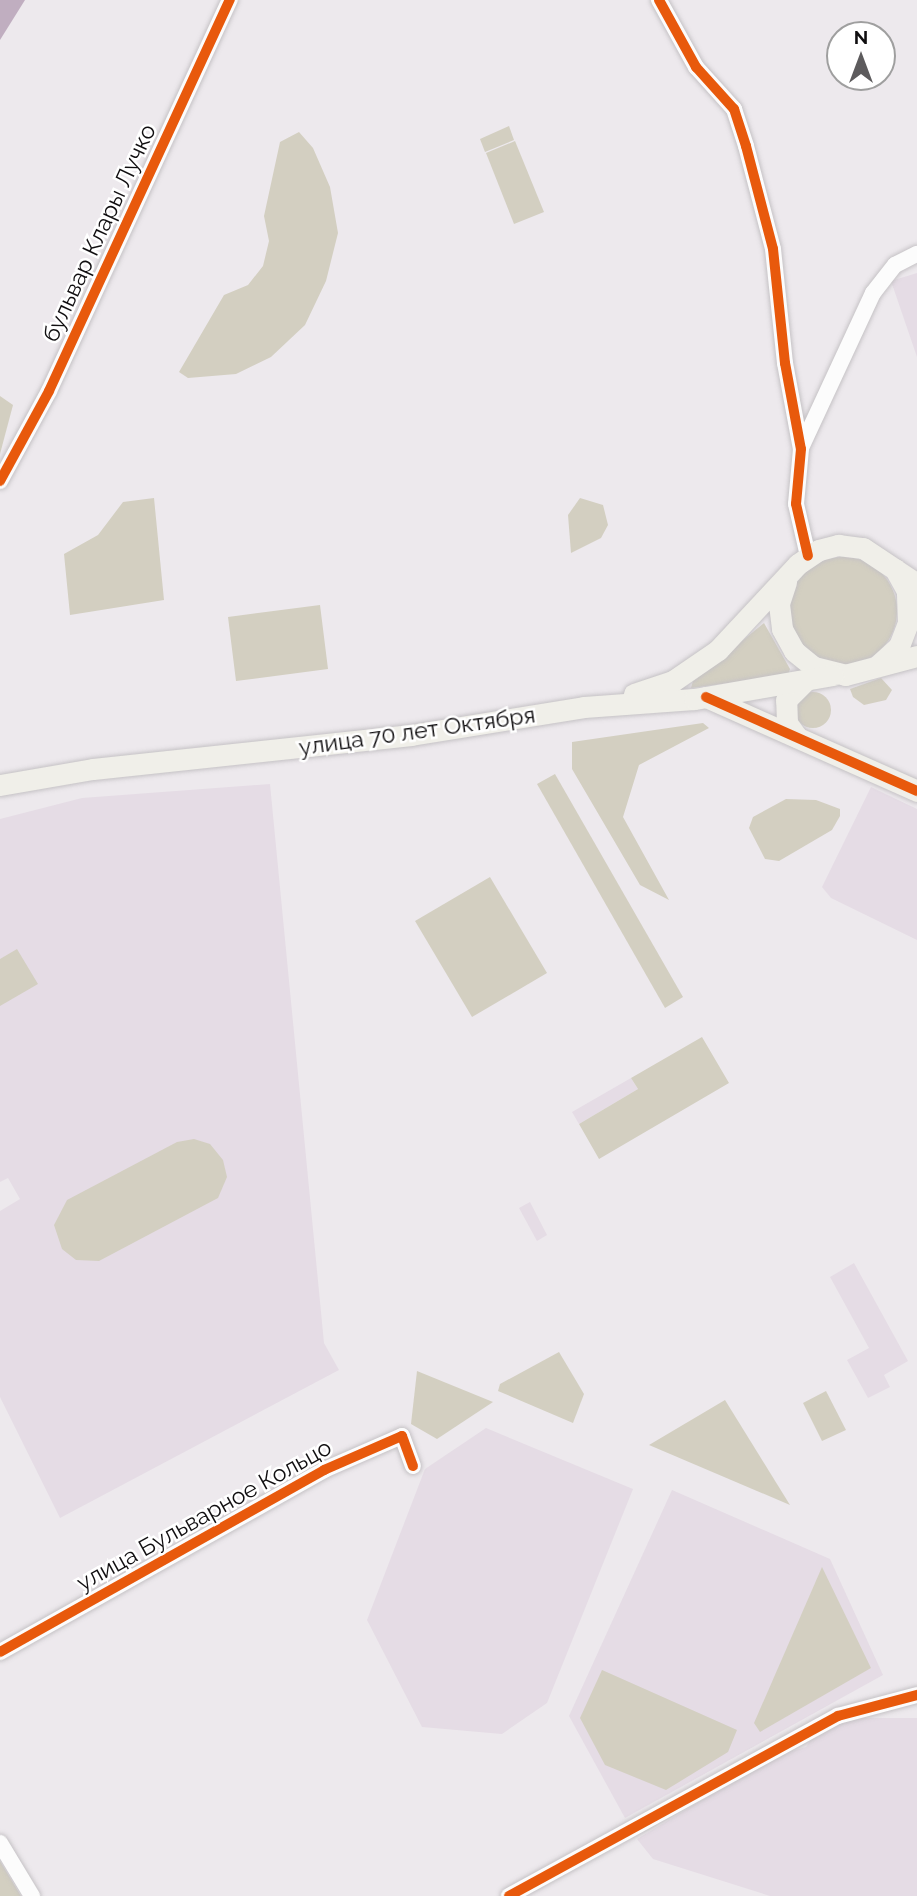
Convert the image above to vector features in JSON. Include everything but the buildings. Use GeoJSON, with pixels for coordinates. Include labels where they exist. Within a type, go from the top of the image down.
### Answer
{"type":"FeatureCollection","features":[{"type":"Feature","properties":{"kind":"main road"},"geometry":{"type":"LineString","coordinates":[[584,707],[653,690],[681,677],[718,650],[808,556],[844,545],[884,558],[917,584]]}},
{"type":"Feature","properties":{"kind":"main road"},"geometry":{"type":"LineString","coordinates":[[875,667],[898,646],[909,617],[905,585],[884,558]]}},
{"type":"Feature","properties":{"kind":"main road"},"geometry":{"type":"LineString","coordinates":[[790,574],[779,604],[784,635],[803,660],[833,675],[917,656]]}},
{"type":"Feature","properties":{"kind":"main road","name":"улица 70 лет Октября"},"geometry":{"type":"LineString","coordinates":[[0,785],[93,769],[411,735],[584,707],[700,698],[833,675]]}},
{"type":"Feature","properties":{"kind":"main road"},"geometry":{"type":"LineString","coordinates":[[681,677],[681,692],[797,737],[917,791]]}},
{"type":"Feature","properties":{"kind":"main road"},"geometry":{"type":"LineString","coordinates":[[797,737],[787,723],[786,700],[806,680]]}},
{"type":"Feature","properties":{"kind":"street","name":"бульвар Клары Лучко"},"geometry":{"type":"LineString","coordinates":[[0,481],[49,391],[230,0]]}},
{"type":"Feature","properties":{"kind":"street"},"geometry":{"type":"LineString","coordinates":[[659,0],[696,66],[734,109],[746,146],[773,249],[785,363],[801,449],[796,504],[808,556]]}},
{"type":"Feature","properties":{"kind":"street"},"geometry":{"type":"LineString","coordinates":[[801,449],[873,293],[895,265],[917,254]]}},
{"type":"Feature","properties":{"kind":"street","name":"улица Бульварное Кольцо"},"geometry":{"type":"LineString","coordinates":[[0,1652],[324,1470],[402,1436],[413,1466]]}},
{"type":"Feature","properties":{"kind":"street"},"geometry":{"type":"LineString","coordinates":[[509,1896],[838,1716],[917,1695]]}},
{"type":"Feature","properties":{"kind":"street"},"geometry":{"type":"LineString","coordinates":[[0,1843],[32,1896]]}},
{"type":"Feature","properties":{"kind":"shaded area"},"geometry":{"type":"Polygon","coordinates":[[[0,0],[25,0],[0,40],[0,0]]]}},
{"type":"Feature","properties":{"kind":"shaded area"},"geometry":{"type":"Polygon","coordinates":[[[509,126],[514,140],[485,152],[480,139],[509,126]]]}},
{"type":"Feature","properties":{"kind":"shaded area"},"geometry":{"type":"Polygon","coordinates":[[[299,132],[313,148],[330,187],[338,233],[326,281],[305,325],[271,357],[236,374],[188,378],[179,372],[224,295],[248,285],[263,266],[269,241],[264,216],[280,142],[299,132]]]}},
{"type":"Feature","properties":{"kind":"shaded area"},"geometry":{"type":"Polygon","coordinates":[[[515,141],[544,212],[514,224],[486,153],[515,141]]]}},
{"type":"Feature","properties":{"kind":"shaded area"},"geometry":{"type":"Polygon","coordinates":[[[917,273],[917,357],[891,281],[917,273]]]}},
{"type":"Feature","properties":{"kind":"shaded area"},"geometry":{"type":"Polygon","coordinates":[[[0,396],[13,405],[0,454],[0,396]]]}},
{"type":"Feature","properties":{"kind":"shaded area"},"geometry":{"type":"Polygon","coordinates":[[[154,498],[164,600],[70,615],[64,554],[98,535],[123,502],[154,498]]]}},
{"type":"Feature","properties":{"kind":"shaded area"},"geometry":{"type":"Polygon","coordinates":[[[580,498],[603,505],[608,525],[601,538],[571,553],[568,515],[580,498]]]}},
{"type":"Feature","properties":{"kind":"shaded area"},"geometry":{"type":"Polygon","coordinates":[[[843,557],[864,561],[881,573],[893,590],[897,611],[893,632],[881,649],[864,661],[843,665],[822,661],[805,649],[793,632],[789,611],[793,590],[805,573],[822,561],[843,557]]]}},
{"type":"Feature","properties":{"kind":"shaded area"},"geometry":{"type":"Polygon","coordinates":[[[320,605],[328,669],[236,681],[228,617],[320,605]]]}},
{"type":"Feature","properties":{"kind":"shaded area"},"geometry":{"type":"Polygon","coordinates":[[[764,623],[790,669],[788,675],[691,688],[693,681],[764,623]]]}},
{"type":"Feature","properties":{"kind":"shaded area"},"geometry":{"type":"Polygon","coordinates":[[[881,678],[892,690],[886,700],[864,705],[853,697],[850,689],[881,678]]]}},
{"type":"Feature","properties":{"kind":"shaded area"},"geometry":{"type":"Polygon","coordinates":[[[813,692],[826,697],[831,710],[826,723],[813,728],[800,723],[795,710],[800,697],[813,692]]]}},
{"type":"Feature","properties":{"kind":"shaded area"},"geometry":{"type":"Polygon","coordinates":[[[703,723],[709,728],[639,765],[623,817],[669,900],[640,885],[572,769],[572,742],[703,723]]]}},
{"type":"Feature","properties":{"kind":"shaded area"},"geometry":{"type":"Polygon","coordinates":[[[555,774],[683,997],[665,1008],[537,784],[555,774]]]}},
{"type":"Feature","properties":{"kind":"shaded area"},"geometry":{"type":"Polygon","coordinates":[[[270,784],[324,1343],[339,1370],[60,1518],[0,1397],[0,1211],[20,1199],[8,1178],[0,1182],[0,819],[82,798],[270,784]]]}},
{"type":"Feature","properties":{"kind":"shaded area"},"geometry":{"type":"Polygon","coordinates":[[[871,787],[917,809],[917,940],[831,898],[822,887],[871,787]]]}},
{"type":"Feature","properties":{"kind":"shaded area"},"geometry":{"type":"Polygon","coordinates":[[[786,799],[816,800],[840,809],[840,816],[832,830],[779,861],[765,859],[749,828],[753,817],[786,799]]]}},
{"type":"Feature","properties":{"kind":"shaded area"},"geometry":{"type":"Polygon","coordinates":[[[490,877],[547,973],[472,1017],[415,921],[490,877]]]}},
{"type":"Feature","properties":{"kind":"shaded area"},"geometry":{"type":"Polygon","coordinates":[[[17,949],[38,984],[0,1006],[0,959],[17,949]]]}},
{"type":"Feature","properties":{"kind":"shaded area"},"geometry":{"type":"Polygon","coordinates":[[[702,1037],[729,1083],[599,1159],[579,1124],[638,1089],[631,1078],[702,1037]]]}},
{"type":"Feature","properties":{"kind":"shaded area"},"geometry":{"type":"Polygon","coordinates":[[[631,1078],[638,1089],[579,1124],[572,1112],[631,1078]]]}},
{"type":"Feature","properties":{"kind":"shaded area"},"geometry":{"type":"Polygon","coordinates":[[[194,1139],[210,1144],[223,1160],[227,1177],[218,1198],[99,1261],[76,1260],[62,1249],[54,1225],[67,1200],[177,1142],[194,1139]]]}},
{"type":"Feature","properties":{"kind":"shaded area"},"geometry":{"type":"Polygon","coordinates":[[[530,1202],[547,1235],[537,1241],[519,1208],[530,1202]]]}},
{"type":"Feature","properties":{"kind":"shaded area"},"geometry":{"type":"Polygon","coordinates":[[[854,1263],[908,1361],[884,1375],[890,1387],[868,1398],[847,1360],[869,1348],[830,1277],[854,1263]]]}},
{"type":"Feature","properties":{"kind":"shaded area"},"geometry":{"type":"Polygon","coordinates":[[[559,1352],[584,1394],[573,1423],[498,1391],[500,1384],[559,1352]]]}},
{"type":"Feature","properties":{"kind":"shaded area"},"geometry":{"type":"Polygon","coordinates":[[[417,1371],[493,1402],[437,1439],[411,1424],[417,1371]]]}},
{"type":"Feature","properties":{"kind":"shaded area"},"geometry":{"type":"Polygon","coordinates":[[[826,1391],[846,1430],[822,1441],[803,1403],[826,1391]]]}},
{"type":"Feature","properties":{"kind":"shaded area"},"geometry":{"type":"Polygon","coordinates":[[[725,1400],[790,1505],[649,1445],[725,1400]]]}},
{"type":"Feature","properties":{"kind":"shaded area"},"geometry":{"type":"Polygon","coordinates":[[[486,1428],[633,1489],[547,1703],[502,1734],[422,1727],[367,1620],[425,1469],[486,1428]]]}},
{"type":"Feature","properties":{"kind":"shaded area"},"geometry":{"type":"Polygon","coordinates":[[[672,1490],[830,1559],[883,1675],[625,1818],[569,1716],[672,1490]]]}},
{"type":"Feature","properties":{"kind":"shaded area"},"geometry":{"type":"Polygon","coordinates":[[[822,1567],[871,1668],[760,1732],[754,1723],[822,1567]]]}},
{"type":"Feature","properties":{"kind":"shaded area"},"geometry":{"type":"Polygon","coordinates":[[[602,1670],[737,1730],[728,1752],[666,1790],[605,1765],[580,1718],[602,1670]]]}},
{"type":"Feature","properties":{"kind":"shaded area"},"geometry":{"type":"Polygon","coordinates":[[[846,1718],[917,1718],[917,1896],[770,1896],[653,1859],[637,1839],[778,1755],[806,1747],[814,1734],[846,1718]]]}},
{"type":"Feature","properties":{"kind":"shaded area"},"geometry":{"type":"Polygon","coordinates":[[[0,1861],[21,1896],[0,1896],[0,1861]]]}},
{"type":"Feature","properties":{"kind":"cycle path"},"geometry":{"type":"LineString","coordinates":[[0,481],[49,391],[230,0]]}},
{"type":"Feature","properties":{"kind":"cycle path"},"geometry":{"type":"LineString","coordinates":[[659,0],[696,67],[734,109],[746,146],[773,249],[785,363],[801,449],[796,504],[808,556]]}},
{"type":"Feature","properties":{"kind":"cycle path"},"geometry":{"type":"LineString","coordinates":[[706,697],[917,791]]}},
{"type":"Feature","properties":{"kind":"cycle path"},"geometry":{"type":"LineString","coordinates":[[0,1652],[324,1470],[402,1436],[413,1466]]}},
{"type":"Feature","properties":{"kind":"cycle path"},"geometry":{"type":"LineString","coordinates":[[509,1896],[838,1716],[917,1695]]}}]}
